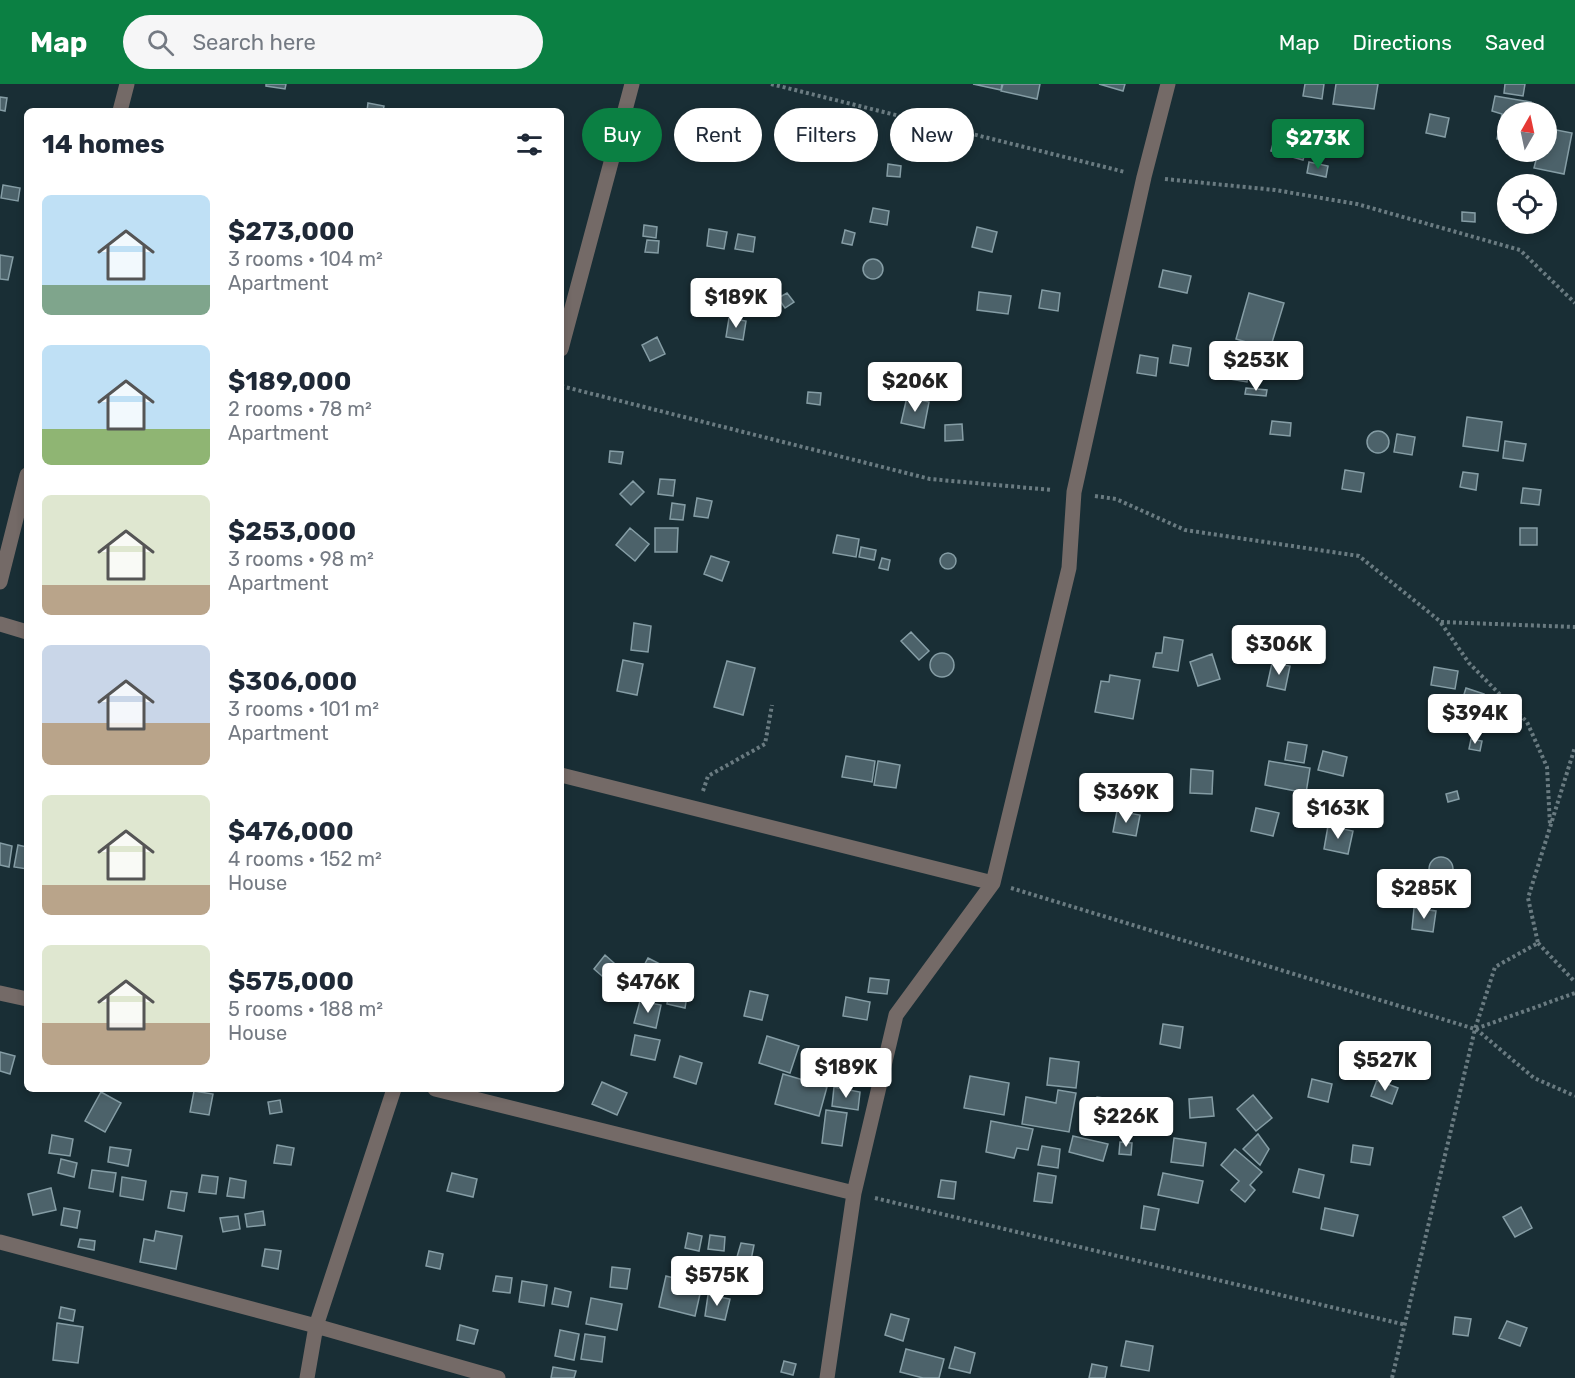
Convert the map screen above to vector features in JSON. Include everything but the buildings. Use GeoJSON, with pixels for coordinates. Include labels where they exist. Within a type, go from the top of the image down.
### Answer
{"type":"FeatureCollection","features":[{"type":"Feature","properties":{"kind":"street"},"geometry":{"type":"LineString","coordinates":[[121,108],[127,84]]}},
{"type":"Feature","properties":{"kind":"street"},"geometry":{"type":"LineString","coordinates":[[564,338],[632,84]]}},
{"type":"Feature","properties":{"kind":"street"},"geometry":{"type":"LineString","coordinates":[[827,1378],[854,1193],[896,1015],[993,883],[1069,568],[1074,492],[1144,177],[1168,84]]}},
{"type":"Feature","properties":{"kind":"street"},"geometry":{"type":"LineString","coordinates":[[0,582],[24,487]]}},
{"type":"Feature","properties":{"kind":"street"},"geometry":{"type":"LineString","coordinates":[[0,624],[24,631]]}},
{"type":"Feature","properties":{"kind":"street"},"geometry":{"type":"LineString","coordinates":[[564,775],[993,883]]}},
{"type":"Feature","properties":{"kind":"street"},"geometry":{"type":"LineString","coordinates":[[0,993],[24,998]]}},
{"type":"Feature","properties":{"kind":"street"},"geometry":{"type":"LineString","coordinates":[[307,1378],[316,1326],[393,1092]]}},
{"type":"Feature","properties":{"kind":"street"},"geometry":{"type":"LineString","coordinates":[[447,1092],[854,1193]]}},
{"type":"Feature","properties":{"kind":"street"},"geometry":{"type":"LineString","coordinates":[[0,1242],[316,1326],[498,1378]]}},
{"type":"Feature","properties":{"kind":"path"},"geometry":{"type":"LineString","coordinates":[[771,84],[1144,177],[1275,190],[1357,204],[1520,249],[1575,303]]}},
{"type":"Feature","properties":{"kind":"path"},"geometry":{"type":"LineString","coordinates":[[1441,622],[1469,663],[1527,723],[1547,767],[1550,829]]}},
{"type":"Feature","properties":{"kind":"path"},"geometry":{"type":"LineString","coordinates":[[698,809],[708,776],[765,744],[772,705]]}},
{"type":"Feature","properties":{"kind":"path"},"geometry":{"type":"LineString","coordinates":[[1575,747],[1528,898],[1538,943],[1575,982]]}},
{"type":"Feature","properties":{"kind":"path"},"geometry":{"type":"LineString","coordinates":[[993,883],[1475,1029],[1534,1078],[1575,1096]]}},
{"type":"Feature","properties":{"kind":"path"},"geometry":{"type":"LineString","coordinates":[[1392,1378],[1475,1029],[1496,967],[1538,943]]}},
{"type":"Feature","properties":{"kind":"path"},"geometry":{"type":"LineString","coordinates":[[1475,1029],[1575,993]]}},
{"type":"Feature","properties":{"kind":"path"},"geometry":{"type":"LineString","coordinates":[[854,1193],[1406,1325]]}}]}
